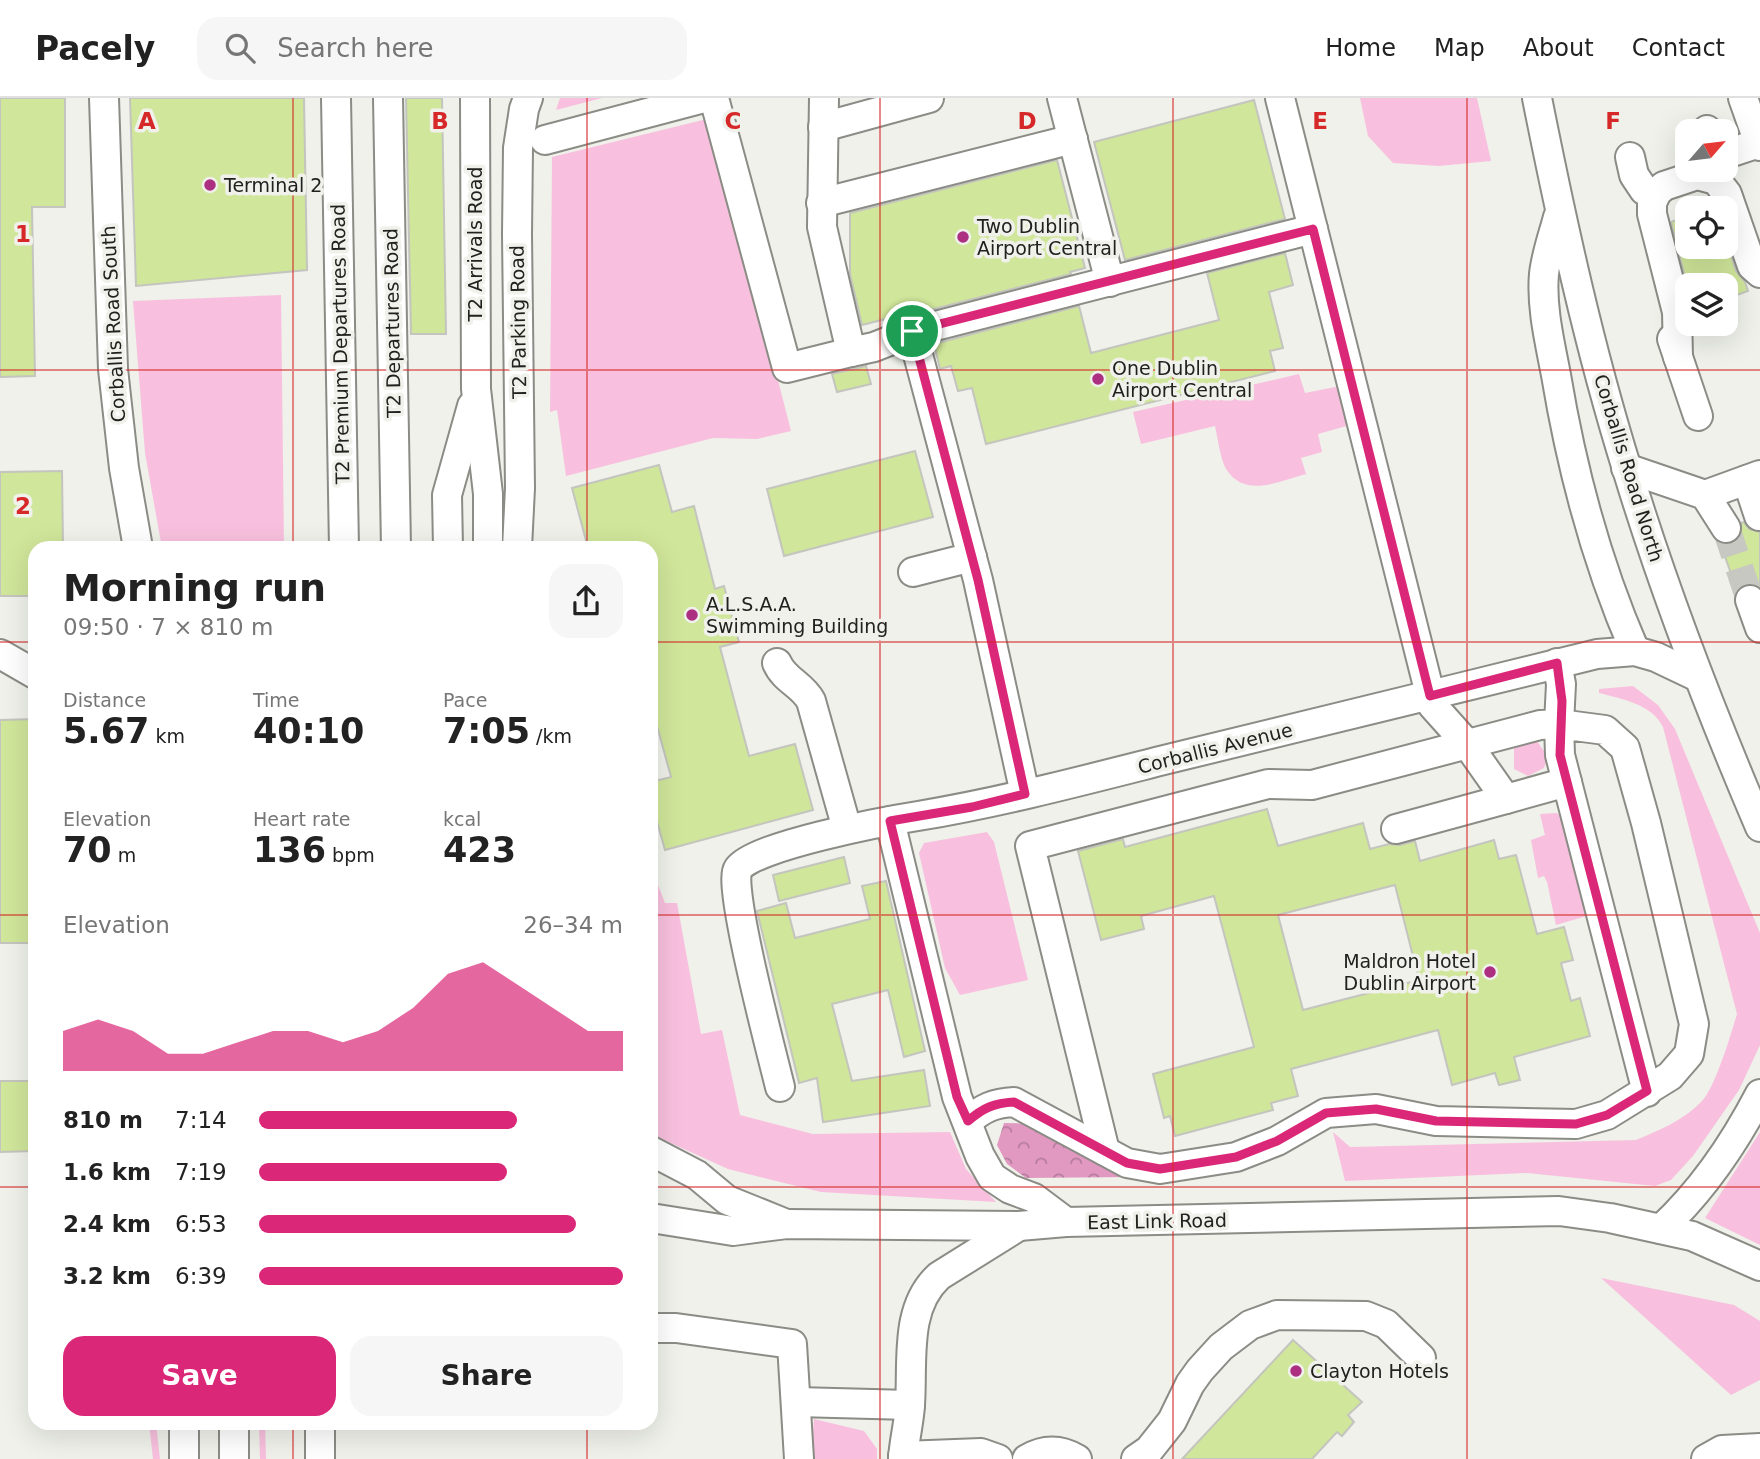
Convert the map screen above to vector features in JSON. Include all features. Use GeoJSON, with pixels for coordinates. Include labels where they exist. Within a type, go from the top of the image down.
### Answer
{"type":"FeatureCollection","features":[{"type":"Feature","properties":{"kind":"street","name":"Corballis Road South"},"geometry":{"type":"LineString","coordinates":[[104,98],[113,369],[124,468],[137,541]]}},
{"type":"Feature","properties":{"kind":"street","name":"T2 Premium Departures Road"},"geometry":{"type":"LineString","coordinates":[[336,98],[344,541]]}},
{"type":"Feature","properties":{"kind":"street","name":"T2 Departures Road"},"geometry":{"type":"LineString","coordinates":[[388,98],[396,541]]}},
{"type":"Feature","properties":{"kind":"street","name":"T2 Arrivals Road"},"geometry":{"type":"LineString","coordinates":[[475,98],[476,389],[488,494],[488,541]]}},
{"type":"Feature","properties":{"kind":"street","name":"T2 Parking Road"},"geometry":{"type":"LineString","coordinates":[[517,541],[520,488],[518,160],[524,109],[528,98]]}},
{"type":"Feature","properties":{"kind":"street"},"geometry":{"type":"LineString","coordinates":[[545,140],[704,98]]}},
{"type":"Feature","properties":{"kind":"street"},"geometry":{"type":"LineString","coordinates":[[714,98],[787,368],[863,349],[912,331],[1313,229]]}},
{"type":"Feature","properties":{"kind":"street"},"geometry":{"type":"LineString","coordinates":[[824,98],[822,228],[863,349]]}},
{"type":"Feature","properties":{"kind":"street"},"geometry":{"type":"LineString","coordinates":[[823,127],[929,98]]}},
{"type":"Feature","properties":{"kind":"street"},"geometry":{"type":"LineString","coordinates":[[1062,98],[1110,282]]}},
{"type":"Feature","properties":{"kind":"street"},"geometry":{"type":"LineString","coordinates":[[1280,98],[1313,229],[1404,535],[1433,706],[1468,745],[1506,799]]}},
{"type":"Feature","properties":{"kind":"street","name":"Corballis Road North"},"geometry":{"type":"LineString","coordinates":[[1536,98],[1583,313],[1626,468],[1698,677],[1760,828]]}},
{"type":"Feature","properties":{"kind":"street"},"geometry":{"type":"LineString","coordinates":[[1738,151],[1759,145],[1743,98]]}},
{"type":"Feature","properties":{"kind":"street"},"geometry":{"type":"LineString","coordinates":[[821,203],[1073,139]]}},
{"type":"Feature","properties":{"kind":"street"},"geometry":{"type":"LineString","coordinates":[[1630,157],[1634,174],[1644,190]]}},
{"type":"Feature","properties":{"kind":"street"},"geometry":{"type":"LineString","coordinates":[[1675,172],[1659,178],[1644,190],[1640,211],[1667,326],[1698,416]]}},
{"type":"Feature","properties":{"kind":"street"},"geometry":{"type":"LineString","coordinates":[[1678,357],[1677,312],[1652,214],[1652,203],[1657,192],[1664,186],[1697,175],[1716,180],[1727,194],[1752,267],[1760,273]]}},
{"type":"Feature","properties":{"kind":"street"},"geometry":{"type":"LineString","coordinates":[[1735,182],[1760,259]]}},
{"type":"Feature","properties":{"kind":"street"},"geometry":{"type":"LineString","coordinates":[[1560,210],[1544,273],[1545,300],[1556,377],[1567,439],[1591,534],[1616,607],[1635,651]]}},
{"type":"Feature","properties":{"kind":"street"},"geometry":{"type":"LineString","coordinates":[[912,331],[972,557],[1025,794]]}},
{"type":"Feature","properties":{"kind":"street","name":"T2 Arrivals Road"},"geometry":{"type":"LineString","coordinates":[[448,541],[447,495],[476,389]]}},
{"type":"Feature","properties":{"kind":"street"},"geometry":{"type":"LineString","coordinates":[[1626,468],[1735,484]]}},
{"type":"Feature","properties":{"kind":"street"},"geometry":{"type":"LineString","coordinates":[[1735,484],[1742,522]]}},
{"type":"Feature","properties":{"kind":"street"},"geometry":{"type":"LineString","coordinates":[[1735,484],[1742,522]]}},
{"type":"Feature","properties":{"kind":"street"},"geometry":{"type":"LineString","coordinates":[[913,572],[972,557]]}},
{"type":"Feature","properties":{"kind":"street","name":"Corballis Avenue"},"geometry":{"type":"LineString","coordinates":[[780,1087],[740,916],[735,874],[739,867],[754,858],[809,839],[972,807],[1597,654],[1635,651],[1656,657],[1698,677]]}},
{"type":"Feature","properties":{"kind":"street"},"geometry":{"type":"LineString","coordinates":[[0,654],[28,670]]}},
{"type":"Feature","properties":{"kind":"street"},"geometry":{"type":"LineString","coordinates":[[777,663],[786,678],[805,689],[811,701],[847,830]]}},
{"type":"Feature","properties":{"kind":"street"},"geometry":{"type":"LineString","coordinates":[[1557,663],[1561,692],[1560,755],[1647,1091]]}},
{"type":"Feature","properties":{"kind":"street"},"geometry":{"type":"LineString","coordinates":[[968,1121],[994,1103],[1014,1102],[1127,1163],[1160,1169],[1236,1157],[1277,1141],[1326,1113],[1376,1109],[1436,1121],[1576,1124],[1607,1115],[1670,1076],[1689,1054],[1694,1024],[1646,823],[1625,748],[1605,730],[1559,724],[1540,725],[1312,785],[1268,784],[1030,846],[1105,1151]]}},
{"type":"Feature","properties":{"kind":"street"},"geometry":{"type":"LineString","coordinates":[[1396,829],[1567,782]]}},
{"type":"Feature","properties":{"kind":"street"},"geometry":{"type":"LineString","coordinates":[[890,821],[957,1097],[980,1156],[992,1177],[1010,1189],[1034,1198],[1066,1223]]}},
{"type":"Feature","properties":{"kind":"street"},"geometry":{"type":"LineString","coordinates":[[1661,1229],[1685,1207],[1702,1185],[1750,1114],[1760,1094]]}},
{"type":"Feature","properties":{"kind":"street"},"geometry":{"type":"LineString","coordinates":[[658,1155],[697,1175],[727,1200]]}},
{"type":"Feature","properties":{"kind":"street"},"geometry":{"type":"LineString","coordinates":[[658,1175],[787,1224]]}},
{"type":"Feature","properties":{"kind":"street","name":"East Link Road"},"geometry":{"type":"LineString","coordinates":[[658,1220],[733,1231],[787,1224],[1019,1226],[1559,1211],[1610,1218],[1692,1236],[1760,1266]]}},
{"type":"Feature","properties":{"kind":"street"},"geometry":{"type":"LineString","coordinates":[[998,1459],[981,1453],[903,1457],[910,1405],[914,1330],[918,1306],[929,1285],[951,1267],[1019,1226]]}},
{"type":"Feature","properties":{"kind":"street"},"geometry":{"type":"LineString","coordinates":[[1136,1459],[1149,1450],[1172,1420],[1199,1370],[1221,1347],[1250,1325],[1278,1315],[1366,1316],[1386,1324],[1422,1358]]}},
{"type":"Feature","properties":{"kind":"street"},"geometry":{"type":"LineString","coordinates":[[658,1328],[676,1328],[792,1344],[799,1459]]}},
{"type":"Feature","properties":{"kind":"street"},"geometry":{"type":"LineString","coordinates":[[797,1402],[910,1405]]}},
{"type":"Feature","properties":{"kind":"street"},"geometry":{"type":"LineString","coordinates":[[184,1430],[184,1459]]}},
{"type":"Feature","properties":{"kind":"street"},"geometry":{"type":"LineString","coordinates":[[234,1430],[234,1459]]}},
{"type":"Feature","properties":{"kind":"street"},"geometry":{"type":"LineString","coordinates":[[320,1430],[320,1459]]}},
{"type":"Feature","properties":{"kind":"street"},"geometry":{"type":"LineString","coordinates":[[1706,1459],[1722,1450],[1760,1448]]}},
{"type":"Feature","properties":{"kind":"street"},"geometry":{"type":"LineString","coordinates":[[1027,1459],[1042,1452],[1055,1451],[1077,1459]]}},
{"type":"Feature","properties":{"kind":"shaded area"},"geometry":{"type":"Polygon","coordinates":[[[560,98],[602,98],[556,110],[560,98]]]}},
{"type":"Feature","properties":{"kind":"shaded area"},"geometry":{"type":"Polygon","coordinates":[[[1360,98],[1477,98],[1491,161],[1439,166],[1393,163],[1368,136],[1360,98]]]}},
{"type":"Feature","properties":{"kind":"shaded area"},"geometry":{"type":"Polygon","coordinates":[[[711,118],[791,431],[757,439],[713,438],[566,476],[557,410],[550,412],[552,157],[711,118]]]}},
{"type":"Feature","properties":{"kind":"shaded area"},"geometry":{"type":"Polygon","coordinates":[[[281,295],[284,541],[161,541],[145,453],[133,301],[281,295]]]}},
{"type":"Feature","properties":{"kind":"shaded area"},"geometry":{"type":"Polygon","coordinates":[[[1299,374],[1305,393],[1340,386],[1350,425],[1318,434],[1322,452],[1301,458],[1306,474],[1263,485],[1243,483],[1226,469],[1215,426],[1141,444],[1133,412],[1299,374]]]}},
{"type":"Feature","properties":{"kind":"shaded area"},"geometry":{"type":"Polygon","coordinates":[[[1633,686],[1658,705],[1675,729],[1760,933],[1760,1045],[1739,1090],[1693,1156],[1671,1180],[1655,1186],[1527,1173],[1345,1181],[1333,1132],[1350,1147],[1636,1140],[1680,1119],[1695,1108],[1707,1094],[1722,1060],[1737,1014],[1663,727],[1652,713],[1644,708],[1599,693],[1599,689],[1633,686]]]}},
{"type":"Feature","properties":{"kind":"shaded area"},"geometry":{"type":"Polygon","coordinates":[[[1537,741],[1548,757],[1544,768],[1528,776],[1514,769],[1514,746],[1537,741]]]}},
{"type":"Feature","properties":{"kind":"shaded area"},"geometry":{"type":"Polygon","coordinates":[[[1557,813],[1562,817],[1590,915],[1556,925],[1547,882],[1544,876],[1538,878],[1531,840],[1545,835],[1540,814],[1557,813]]]}},
{"type":"Feature","properties":{"kind":"shaded area"},"geometry":{"type":"Polygon","coordinates":[[[987,832],[994,842],[1028,980],[960,995],[945,968],[919,853],[924,843],[987,832]]]}},
{"type":"Feature","properties":{"kind":"shaded area"},"geometry":{"type":"Polygon","coordinates":[[[658,885],[665,903],[677,903],[701,1034],[722,1030],[740,1115],[813,1134],[950,1132],[966,1169],[996,1202],[821,1192],[728,1169],[658,1137],[658,885]]]}},
{"type":"Feature","properties":{"kind":"shaded area"},"geometry":{"type":"Polygon","coordinates":[[[1760,1132],[1760,1245],[1705,1218],[1760,1132]]]}},
{"type":"Feature","properties":{"kind":"shaded area"},"geometry":{"type":"Polygon","coordinates":[[[1601,1278],[1734,1305],[1760,1321],[1760,1380],[1731,1395],[1601,1278]]]}},
{"type":"Feature","properties":{"kind":"shaded area"},"geometry":{"type":"Polygon","coordinates":[[[814,1419],[864,1431],[877,1449],[877,1459],[811,1459],[814,1419]]]}},
{"type":"Feature","properties":{"kind":"shaded area"},"geometry":{"type":"Polygon","coordinates":[[[150,1430],[157,1430],[160,1459],[153,1459],[150,1430]]]}},
{"type":"Feature","properties":{"kind":"shaded area"},"geometry":{"type":"Polygon","coordinates":[[[259,1430],[265,1430],[266,1459],[260,1459],[259,1430]]]}},
{"type":"Feature","properties":{"kind":"green space"},"geometry":{"type":"Polygon","coordinates":[[[1004,1123],[1043,1124],[1131,1177],[1026,1178],[1007,1164],[997,1145],[1004,1123]]]}},
{"type":"Feature","properties":{"kind":"building"},"geometry":{"type":"Polygon","coordinates":[[[0,98],[65,98],[65,207],[32,207],[35,376],[0,377],[0,98]]]}},
{"type":"Feature","properties":{"kind":"building","name":"Terminal 2"},"geometry":{"type":"Polygon","coordinates":[[[130,98],[304,98],[307,270],[136,286],[130,98]]]}},
{"type":"Feature","properties":{"kind":"building"},"geometry":{"type":"Polygon","coordinates":[[[406,98],[442,98],[446,334],[411,334],[406,98]]]}},
{"type":"Feature","properties":{"kind":"building"},"geometry":{"type":"Polygon","coordinates":[[[1254,100],[1285,219],[1125,260],[1094,142],[1254,100]]]}},
{"type":"Feature","properties":{"kind":"building","name":"Two Dublin Airport Central"},"geometry":{"type":"Polygon","coordinates":[[[1057,160],[1085,268],[1070,272],[1071,274],[862,325],[850,274],[850,213],[1057,160]]]}},
{"type":"Feature","properties":{"kind":"building"},"geometry":{"type":"Polygon","coordinates":[[[1675,220],[1675,238],[1671,222],[1675,220]]]}},
{"type":"Feature","properties":{"kind":"building","name":"One Dublin Airport Central"},"geometry":{"type":"Polygon","coordinates":[[[1285,253],[1293,285],[1269,292],[1283,348],[1270,351],[1275,371],[986,444],[972,388],[958,391],[951,366],[940,369],[934,344],[1079,306],[1091,353],[1219,320],[1207,273],[1285,253]]]}},
{"type":"Feature","properties":{"kind":"building"},"geometry":{"type":"Polygon","coordinates":[[[1680,259],[1732,259],[1738,273],[1684,273],[1680,259]]]}},
{"type":"Feature","properties":{"kind":"building"},"geometry":{"type":"Polygon","coordinates":[[[1738,273],[1745,282],[1748,291],[1738,295],[1738,273]]]}},
{"type":"Feature","properties":{"kind":"building"},"geometry":{"type":"Polygon","coordinates":[[[866,366],[871,384],[837,392],[832,374],[866,366]]]}},
{"type":"Feature","properties":{"kind":"building"},"geometry":{"type":"Polygon","coordinates":[[[915,451],[933,517],[784,556],[767,489],[915,451]]]}},
{"type":"Feature","properties":{"kind":"building","name":"A.L.S.A.A. Swimming Building"},"geometry":{"type":"Polygon","coordinates":[[[659,465],[672,512],[694,506],[715,589],[724,586],[739,642],[720,647],[749,756],[795,744],[813,810],[665,850],[658,825],[658,780],[671,777],[658,730],[658,541],[586,541],[572,488],[659,465]]]}},
{"type":"Feature","properties":{"kind":"building"},"geometry":{"type":"Polygon","coordinates":[[[62,471],[63,541],[28,541],[28,596],[0,596],[0,472],[62,471]]]}},
{"type":"Feature","properties":{"kind":"building"},"geometry":{"type":"Polygon","coordinates":[[[1744,522],[1749,529],[1760,532],[1760,587],[1745,584],[1737,590],[1720,543],[1735,542],[1741,535],[1741,523],[1744,522]]]}},
{"type":"Feature","properties":{"kind":"building"},"geometry":{"type":"Polygon","coordinates":[[[28,719],[28,943],[0,943],[0,720],[28,719]]]}},
{"type":"Feature","properties":{"kind":"building","name":"Maldron Hotel Dublin Airport"},"geometry":{"type":"Polygon","coordinates":[[[1267,809],[1278,846],[1363,823],[1370,849],[1415,841],[1420,861],[1494,840],[1499,859],[1516,855],[1537,934],[1564,927],[1573,960],[1561,963],[1571,1001],[1580,998],[1590,1036],[1514,1057],[1520,1080],[1499,1085],[1495,1073],[1452,1085],[1438,1030],[1291,1069],[1298,1096],[1271,1103],[1273,1110],[1175,1136],[1170,1116],[1164,1118],[1153,1074],[1254,1047],[1214,896],[1141,916],[1144,929],[1101,940],[1078,851],[1123,839],[1125,847],[1267,809]],[[1395,885],[1278,915],[1303,1010],[1419,980],[1395,885]]]}},
{"type":"Feature","properties":{"kind":"building"},"geometry":{"type":"Polygon","coordinates":[[[844,857],[850,883],[779,901],[773,875],[844,857]]]}},
{"type":"Feature","properties":{"kind":"building"},"geometry":{"type":"Polygon","coordinates":[[[886,881],[925,1051],[904,1057],[888,990],[832,1004],[852,1081],[924,1070],[930,1106],[823,1122],[817,1078],[799,1083],[757,911],[786,903],[795,938],[870,919],[862,886],[886,881]]]}},
{"type":"Feature","properties":{"kind":"building"},"geometry":{"type":"Polygon","coordinates":[[[0,1081],[28,1081],[28,1151],[0,1152],[0,1081]]]}},
{"type":"Feature","properties":{"kind":"building","name":"Clayton Hotels"},"geometry":{"type":"Polygon","coordinates":[[[1293,1340],[1362,1402],[1348,1415],[1354,1422],[1342,1436],[1337,1432],[1312,1459],[1182,1459],[1293,1340]]]}},
{"type":"Feature","properties":{"kind":"tunnel"},"geometry":{"type":"LineString","coordinates":[[1726,528],[1750,600]]}},
{"type":"Feature","properties":{"kind":"place","name":"Terminal 2"},"geometry":{"type":"Point","coordinates":[210,185]}},
{"type":"Feature","properties":{"kind":"place","name":"Two Dublin Airport Central"},"geometry":{"type":"Point","coordinates":[963,237]}},
{"type":"Feature","properties":{"kind":"place","name":"One Dublin Airport Central"},"geometry":{"type":"Point","coordinates":[1098,379]}},
{"type":"Feature","properties":{"kind":"place","name":"A.L.S.A.A. Swimming Building"},"geometry":{"type":"Point","coordinates":[692,615]}},
{"type":"Feature","properties":{"kind":"place","name":"Maldron Hotel Dublin Airport"},"geometry":{"type":"Point","coordinates":[1490,972]}},
{"type":"Feature","properties":{"kind":"place","name":"Clayton Hotels"},"geometry":{"type":"Point","coordinates":[1296,1371]}},
{"type":"Feature","properties":{"kind":"route"},"geometry":{"type":"LineString","coordinates":[[1313,229],[1430,696],[1557,663],[1562,701],[1559,724],[1560,755],[1647,1091],[1607,1115],[1576,1124],[1436,1121],[1376,1109],[1326,1113],[1277,1141],[1236,1157],[1160,1169],[1127,1163],[1014,1102],[994,1103],[968,1121],[957,1097],[890,821],[972,807],[1025,794],[978,580],[912,331],[1313,229]]}}]}
